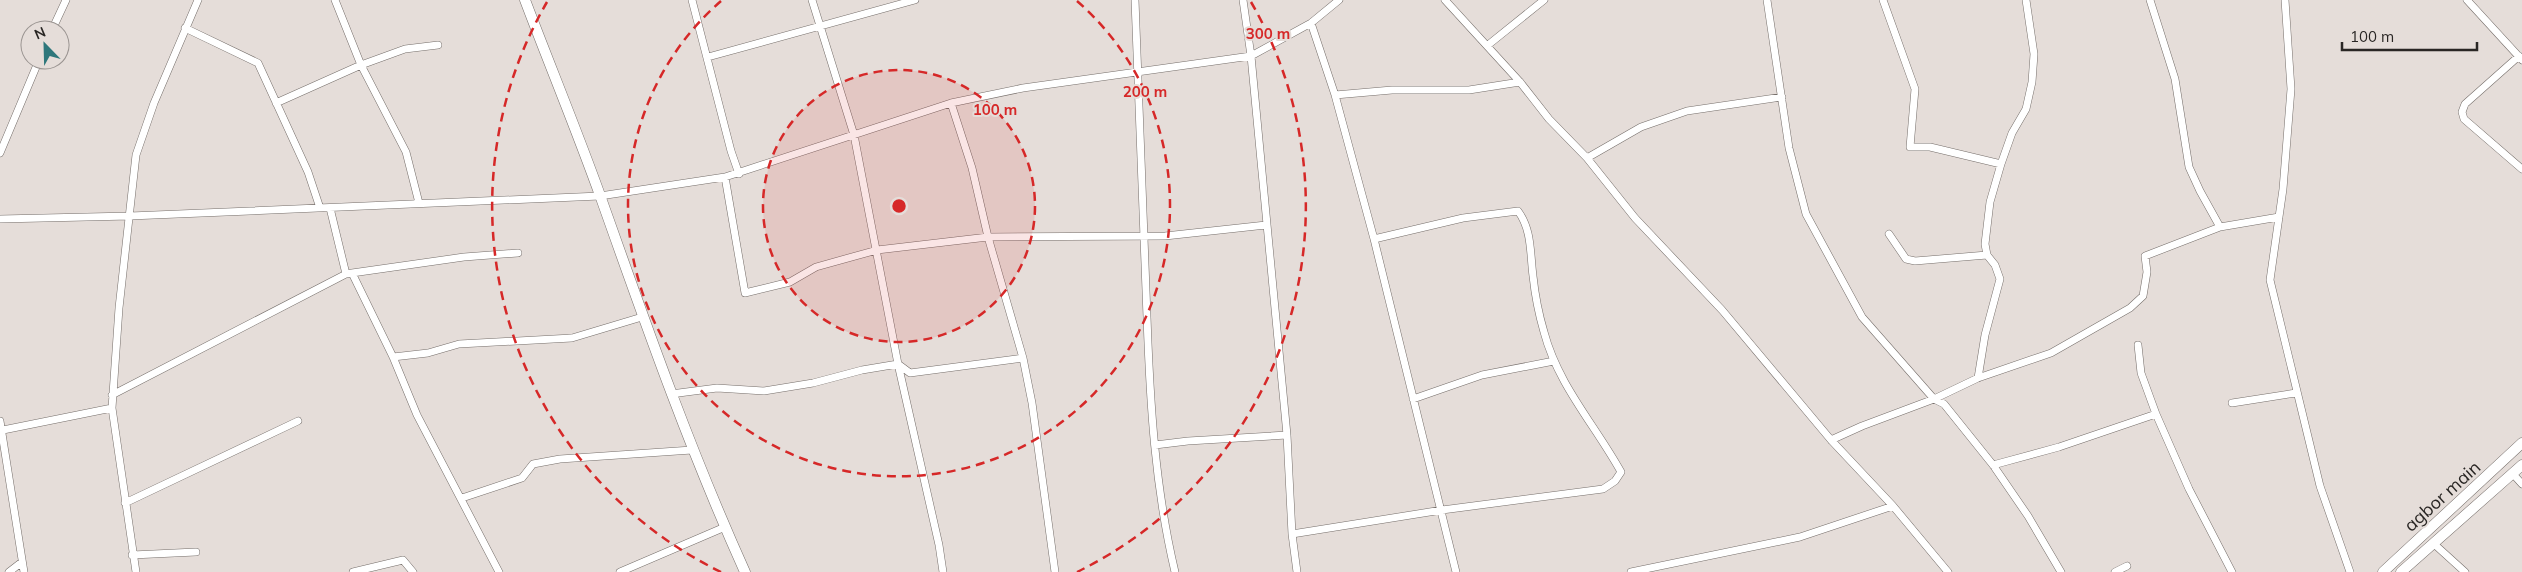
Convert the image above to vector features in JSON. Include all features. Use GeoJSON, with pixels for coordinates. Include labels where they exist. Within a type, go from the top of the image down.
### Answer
{"type":"FeatureCollection","features":[{"type":"Feature","properties":{"kind":"street"},"geometry":{"type":"LineString","coordinates":[[57,20],[66,0]]}},
{"type":"Feature","properties":{"kind":"street"},"geometry":{"type":"LineString","coordinates":[[136,572],[124,503],[112,395],[136,155],[154,103],[198,0]]}},
{"type":"Feature","properties":{"kind":"street"},"geometry":{"type":"LineString","coordinates":[[335,0],[361,65],[406,152],[419,203]]}},
{"type":"Feature","properties":{"kind":"street"},"geometry":{"type":"LineString","coordinates":[[525,0],[600,196],[642,317],[692,450],[745,572]]}},
{"type":"Feature","properties":{"kind":"street"},"geometry":{"type":"LineString","coordinates":[[692,0],[731,151],[739,174]]}},
{"type":"Feature","properties":{"kind":"street"},"geometry":{"type":"LineString","coordinates":[[812,0],[854,135],[898,364],[944,572]]}},
{"type":"Feature","properties":{"kind":"street"},"geometry":{"type":"LineString","coordinates":[[708,57],[915,0]]}},
{"type":"Feature","properties":{"kind":"street"},"geometry":{"type":"LineString","coordinates":[[1136,0],[1151,420],[1168,544],[1175,572]]}},
{"type":"Feature","properties":{"kind":"street"},"geometry":{"type":"LineString","coordinates":[[1243,0],[1287,434],[1292,534],[1297,572]]}},
{"type":"Feature","properties":{"kind":"street"},"geometry":{"type":"LineString","coordinates":[[0,219],[130,216],[600,196],[726,177],[951,103],[1023,88],[1250,56],[1311,23],[1339,0]]}},
{"type":"Feature","properties":{"kind":"street"},"geometry":{"type":"LineString","coordinates":[[1445,0],[1488,45],[1549,119],[1588,158],[1635,218],[1722,310],[1831,440],[1893,506],[1948,572]]}},
{"type":"Feature","properties":{"kind":"street"},"geometry":{"type":"LineString","coordinates":[[1488,45],[1544,0]]}},
{"type":"Feature","properties":{"kind":"street"},"geometry":{"type":"LineString","coordinates":[[1766,0],[1789,148],[1806,214],[1862,316],[1934,399],[1944,404],[1993,465],[2028,516],[2061,572]]}},
{"type":"Feature","properties":{"kind":"street"},"geometry":{"type":"LineString","coordinates":[[1883,0],[1915,89],[1910,147],[1930,147],[2000,164]]}},
{"type":"Feature","properties":{"kind":"street"},"geometry":{"type":"LineString","coordinates":[[1978,378],[1985,336],[2000,279],[1995,265],[1987,255],[1985,244],[1990,202],[2000,164],[2012,133],[2026,109],[2032,82],[2034,54],[2026,0]]}},
{"type":"Feature","properties":{"kind":"street"},"geometry":{"type":"LineString","coordinates":[[2150,0],[2175,80],[2189,167],[2220,227]]}},
{"type":"Feature","properties":{"kind":"street"},"geometry":{"type":"LineString","coordinates":[[2286,0],[2291,89],[2279,216],[2270,280],[2320,486],[2350,572]]}},
{"type":"Feature","properties":{"kind":"street"},"geometry":{"type":"LineString","coordinates":[[2467,0],[2520,58],[2465,104],[2462,112],[2464,119],[2522,169]]}},
{"type":"Feature","properties":{"kind":"street"},"geometry":{"type":"LineString","coordinates":[[1311,23],[1336,94],[1374,239],[1456,572]]}},
{"type":"Feature","properties":{"kind":"street"},"geometry":{"type":"LineString","coordinates":[[185,28],[258,63],[308,172],[320,208]]}},
{"type":"Feature","properties":{"kind":"street"},"geometry":{"type":"LineString","coordinates":[[276,103],[361,65],[405,49],[438,45]]}},
{"type":"Feature","properties":{"kind":"street"},"geometry":{"type":"LineString","coordinates":[[0,153],[35,70]]}},
{"type":"Feature","properties":{"kind":"street"},"geometry":{"type":"LineString","coordinates":[[1336,94],[1392,90],[1469,90],[1520,82]]}},
{"type":"Feature","properties":{"kind":"street"},"geometry":{"type":"LineString","coordinates":[[1588,158],[1642,127],[1687,111],[1782,97]]}},
{"type":"Feature","properties":{"kind":"street"},"geometry":{"type":"LineString","coordinates":[[951,103],[972,168],[988,237],[1023,358],[1032,403],[1055,572]]}},
{"type":"Feature","properties":{"kind":"street"},"geometry":{"type":"LineString","coordinates":[[726,177],[745,293],[790,282],[816,267],[877,250],[988,237],[1143,236],[1266,225]]}},
{"type":"Feature","properties":{"kind":"street"},"geometry":{"type":"LineString","coordinates":[[330,208],[349,273],[393,357],[417,414],[499,572]]}},
{"type":"Feature","properties":{"kind":"street"},"geometry":{"type":"LineString","coordinates":[[1292,534],[1442,510],[1603,489],[1615,481],[1621,472],[1602,437],[1565,385],[1554,361],[1542,324],[1533,278],[1526,222],[1518,211],[1463,218],[1374,239]]}},
{"type":"Feature","properties":{"kind":"street"},"geometry":{"type":"LineString","coordinates":[[1831,440],[1862,426],[1934,399],[1978,378],[2051,354],[2130,308],[2143,296],[2147,272],[2145,256],[2220,227],[2279,216]]}},
{"type":"Feature","properties":{"kind":"street"},"geometry":{"type":"LineString","coordinates":[[1889,234],[1906,260],[1915,261],[1987,255]]}},
{"type":"Feature","properties":{"kind":"street"},"geometry":{"type":"LineString","coordinates":[[112,395],[349,273],[464,257],[518,253]]}},
{"type":"Feature","properties":{"kind":"street"},"geometry":{"type":"LineString","coordinates":[[393,357],[428,353],[459,344],[572,338],[642,317]]}},
{"type":"Feature","properties":{"kind":"street"},"geometry":{"type":"LineString","coordinates":[[2138,345],[2141,373],[2156,414],[2188,489],[2232,572]]}},
{"type":"Feature","properties":{"kind":"street"},"geometry":{"type":"LineString","coordinates":[[671,394],[717,388],[764,391],[813,384],[862,370],[898,364],[910,373],[1023,358]]}},
{"type":"Feature","properties":{"kind":"street"},"geometry":{"type":"LineString","coordinates":[[1413,399],[1482,375],[1554,361]]}},
{"type":"Feature","properties":{"kind":"street"},"geometry":{"type":"LineString","coordinates":[[2232,403],[2296,393]]}},
{"type":"Feature","properties":{"kind":"street"},"geometry":{"type":"LineString","coordinates":[[3,430],[112,408]]}},
{"type":"Feature","properties":{"kind":"street"},"geometry":{"type":"LineString","coordinates":[[1993,465],[2059,447],[2156,414]]}},
{"type":"Feature","properties":{"kind":"street"},"geometry":{"type":"LineString","coordinates":[[124,503],[298,420]]}},
{"type":"Feature","properties":{"kind":"street"},"geometry":{"type":"LineString","coordinates":[[0,421],[3,430],[24,572]]}},
{"type":"Feature","properties":{"kind":"street"},"geometry":{"type":"LineString","coordinates":[[1155,445],[1287,434]]}},
{"type":"Feature","properties":{"kind":"street","name":"agbor main"},"geometry":{"type":"LineString","coordinates":[[2383,572],[2522,443]]}},
{"type":"Feature","properties":{"kind":"street"},"geometry":{"type":"LineString","coordinates":[[462,498],[522,478],[532,464],[560,459],[692,450]]}},
{"type":"Feature","properties":{"kind":"street","name":"agbor main"},"geometry":{"type":"LineString","coordinates":[[2401,572],[2522,465]]}},
{"type":"Feature","properties":{"kind":"street"},"geometry":{"type":"LineString","coordinates":[[0,474],[8,473]]}},
{"type":"Feature","properties":{"kind":"street"},"geometry":{"type":"LineString","coordinates":[[2513,474],[2522,484]]}},
{"type":"Feature","properties":{"kind":"street"},"geometry":{"type":"LineString","coordinates":[[1631,572],[1800,537],[1893,506]]}},
{"type":"Feature","properties":{"kind":"street"},"geometry":{"type":"LineString","coordinates":[[620,572],[725,527]]}},
{"type":"Feature","properties":{"kind":"street"},"geometry":{"type":"LineString","coordinates":[[2433,543],[2465,572]]}},
{"type":"Feature","properties":{"kind":"street"},"geometry":{"type":"LineString","coordinates":[[132,555],[196,552]]}},
{"type":"Feature","properties":{"kind":"street"},"geometry":{"type":"LineString","coordinates":[[353,572],[403,560],[414,572]]}},
{"type":"Feature","properties":{"kind":"street"},"geometry":{"type":"LineString","coordinates":[[9,572],[22,562]]}},
{"type":"Feature","properties":{"kind":"street"},"geometry":{"type":"LineString","coordinates":[[2115,572],[2127,566]]}}]}
